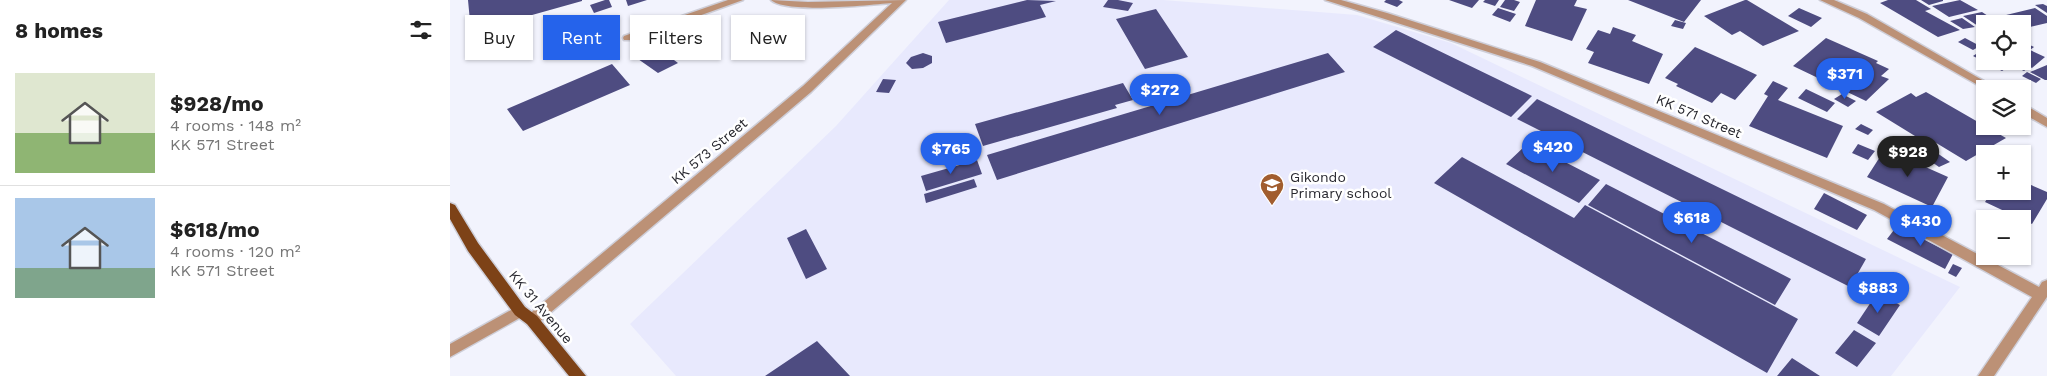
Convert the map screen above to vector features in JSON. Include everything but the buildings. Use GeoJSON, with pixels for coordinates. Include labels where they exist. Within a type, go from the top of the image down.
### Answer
{"type":"FeatureCollection","features":[{"type":"Feature","properties":{"kind":"main road","name":"KK 31 Avenue"},"geometry":{"type":"LineString","coordinates":[[450,208],[473,247],[520,311],[532,320],[578,376]]}},
{"type":"Feature","properties":{"kind":"street"},"geometry":{"type":"LineString","coordinates":[[628,38],[738,0]]}},
{"type":"Feature","properties":{"kind":"street"},"geometry":{"type":"LineString","coordinates":[[776,0],[808,5],[896,0]]}},
{"type":"Feature","properties":{"kind":"street","name":"KK 573 Street"},"geometry":{"type":"LineString","coordinates":[[532,320],[807,89],[901,0]]}},
{"type":"Feature","properties":{"kind":"street","name":"KK 571 Street"},"geometry":{"type":"LineString","coordinates":[[1330,0],[1383,14],[1536,64],[1870,203],[2044,290]]}},
{"type":"Feature","properties":{"kind":"street"},"geometry":{"type":"LineString","coordinates":[[1825,0],[1863,16],[1977,80]]}},
{"type":"Feature","properties":{"kind":"street"},"geometry":{"type":"LineString","coordinates":[[2031,113],[2047,123]]}},
{"type":"Feature","properties":{"kind":"street"},"geometry":{"type":"LineString","coordinates":[[1986,376],[2044,290]]}},
{"type":"Feature","properties":{"kind":"street"},"geometry":{"type":"LineString","coordinates":[[450,351],[520,311]]}},
{"type":"Feature","properties":{"kind":"shaded area","name":"Gikondo Primary school"},"geometry":{"type":"Polygon","coordinates":[[[949,0],[1163,0],[1357,15],[1451,43],[1960,287],[1891,376],[676,376],[630,324],[836,126],[949,0]]]}},
{"type":"Feature","properties":{"kind":"place","name":"Gikondo Primary school"},"geometry":{"type":"Point","coordinates":[1272,206]}}]}
